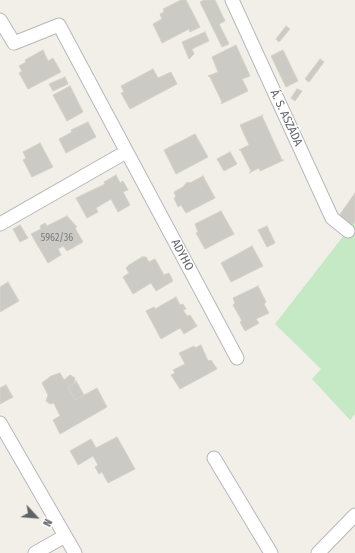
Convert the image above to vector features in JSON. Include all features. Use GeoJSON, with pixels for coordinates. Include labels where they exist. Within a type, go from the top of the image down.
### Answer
{"type":"FeatureCollection","features":[{"type":"Feature","properties":{"kind":"street","name":"Á. S. ASZÁDA"},"geometry":{"type":"LineString","coordinates":[[232,0],[332,218],[348,230]]}},
{"type":"Feature","properties":{"kind":"street","name":"ADYHO"},"geometry":{"type":"LineString","coordinates":[[0,20],[14,43],[59,25],[237,358]]}},
{"type":"Feature","properties":{"kind":"street"},"geometry":{"type":"LineString","coordinates":[[0,224],[126,152]]}},
{"type":"Feature","properties":{"kind":"street"},"geometry":{"type":"LineString","coordinates":[[0,423],[75,553]]}},
{"type":"Feature","properties":{"kind":"street"},"geometry":{"type":"LineString","coordinates":[[214,458],[270,553]]}},
{"type":"Feature","properties":{"kind":"street"},"geometry":{"type":"LineString","coordinates":[[318,553],[355,516]]}},
{"type":"Feature","properties":{"kind":"street"},"geometry":{"type":"LineString","coordinates":[[35,553],[65,536]]}},
{"type":"Feature","properties":{"kind":"green space"},"geometry":{"type":"Polygon","coordinates":[[[355,221],[355,414],[350,420],[312,379],[321,369],[275,324],[355,221]]]}},
{"type":"Feature","properties":{"kind":"building"},"geometry":{"type":"Polygon","coordinates":[[[181,0],[186,0],[200,27],[190,32],[189,29],[162,43],[153,24],[162,19],[160,14],[164,12],[163,9],[181,0]]]}},
{"type":"Feature","properties":{"kind":"building"},"geometry":{"type":"Polygon","coordinates":[[[204,0],[215,0],[225,21],[219,24],[229,44],[222,47],[200,2],[204,0]]]}},
{"type":"Feature","properties":{"kind":"building"},"geometry":{"type":"Polygon","coordinates":[[[286,26],[290,29],[279,42],[276,39],[286,26]]]}},
{"type":"Feature","properties":{"kind":"building"},"geometry":{"type":"Polygon","coordinates":[[[205,32],[209,41],[192,49],[194,54],[189,59],[182,42],[205,32]]]}},
{"type":"Feature","properties":{"kind":"building"},"geometry":{"type":"Polygon","coordinates":[[[236,45],[250,76],[242,79],[248,91],[221,104],[222,102],[210,77],[208,76],[218,72],[212,57],[236,45]]]}},
{"type":"Feature","properties":{"kind":"building"},"geometry":{"type":"Polygon","coordinates":[[[43,50],[48,61],[53,58],[61,72],[28,89],[19,73],[22,71],[19,66],[26,62],[25,60],[43,50]]]}},
{"type":"Feature","properties":{"kind":"building"},"geometry":{"type":"Polygon","coordinates":[[[283,50],[298,81],[286,87],[271,56],[283,50]]]}},
{"type":"Feature","properties":{"kind":"building"},"geometry":{"type":"Polygon","coordinates":[[[320,59],[324,62],[309,82],[305,79],[320,59]]]}},
{"type":"Feature","properties":{"kind":"building"},"geometry":{"type":"Polygon","coordinates":[[[153,69],[158,78],[171,72],[177,84],[130,109],[121,93],[124,92],[121,86],[153,69]]]}},
{"type":"Feature","properties":{"kind":"building"},"geometry":{"type":"Polygon","coordinates":[[[65,77],[68,84],[53,91],[49,84],[65,77]]]}},
{"type":"Feature","properties":{"kind":"building"},"geometry":{"type":"Polygon","coordinates":[[[70,86],[83,112],[67,121],[53,95],[70,86]]]}},
{"type":"Feature","properties":{"kind":"building"},"geometry":{"type":"Polygon","coordinates":[[[297,89],[302,91],[295,101],[291,98],[297,89]]]}},
{"type":"Feature","properties":{"kind":"building"},"geometry":{"type":"Polygon","coordinates":[[[263,115],[262,116],[282,160],[284,160],[260,171],[259,168],[249,173],[251,171],[240,149],[249,145],[240,125],[263,115]]]}},
{"type":"Feature","properties":{"kind":"building"},"geometry":{"type":"Polygon","coordinates":[[[88,122],[96,137],[66,153],[59,139],[72,132],[71,130],[88,122]]]}},
{"type":"Feature","properties":{"kind":"building"},"geometry":{"type":"Polygon","coordinates":[[[195,134],[208,157],[176,174],[164,150],[195,134]]]}},
{"type":"Feature","properties":{"kind":"building"},"geometry":{"type":"Polygon","coordinates":[[[40,143],[53,167],[32,177],[23,160],[26,158],[23,152],[40,143]]]}},
{"type":"Feature","properties":{"kind":"building"},"geometry":{"type":"Polygon","coordinates":[[[230,152],[237,164],[224,171],[217,159],[230,152]]]}},
{"type":"Feature","properties":{"kind":"building"},"geometry":{"type":"Polygon","coordinates":[[[116,175],[120,183],[123,181],[128,190],[123,192],[130,205],[118,212],[111,199],[96,208],[98,212],[87,218],[76,198],[105,184],[104,182],[116,175]]]}},
{"type":"Feature","properties":{"kind":"building"},"geometry":{"type":"Polygon","coordinates":[[[203,176],[215,198],[186,213],[181,205],[178,207],[174,198],[176,197],[174,192],[183,187],[187,182],[190,183],[203,176]]]}},
{"type":"Feature","properties":{"kind":"building"},"geometry":{"type":"Polygon","coordinates":[[[355,193],[355,221],[352,226],[339,216],[355,193]]]}},
{"type":"Feature","properties":{"kind":"building"},"geometry":{"type":"Polygon","coordinates":[[[221,211],[234,234],[205,249],[196,233],[198,232],[195,224],[221,211]]]}},
{"type":"Feature","properties":{"kind":"building"},"geometry":{"type":"Polygon","coordinates":[[[67,216],[77,227],[75,228],[83,242],[67,251],[63,246],[58,249],[61,255],[48,263],[31,234],[41,229],[40,226],[45,223],[47,226],[67,216]]]}},
{"type":"Feature","properties":{"kind":"building"},"geometry":{"type":"Polygon","coordinates":[[[20,225],[28,238],[20,242],[13,229],[20,225]]]}},
{"type":"Feature","properties":{"kind":"building"},"geometry":{"type":"Polygon","coordinates":[[[267,226],[275,243],[267,247],[258,230],[267,226]]]}},
{"type":"Feature","properties":{"kind":"building"},"geometry":{"type":"Polygon","coordinates":[[[252,246],[263,266],[231,282],[221,263],[252,246]]]}},
{"type":"Feature","properties":{"kind":"building"},"geometry":{"type":"Polygon","coordinates":[[[142,257],[146,257],[149,262],[155,259],[164,275],[169,273],[173,281],[156,291],[151,283],[133,294],[123,277],[129,273],[126,268],[142,257]]]}},
{"type":"Feature","properties":{"kind":"building"},"geometry":{"type":"Polygon","coordinates":[[[8,282],[19,301],[0,312],[0,287],[8,282]]]}},
{"type":"Feature","properties":{"kind":"building"},"geometry":{"type":"Polygon","coordinates":[[[258,286],[266,302],[264,304],[269,313],[256,319],[259,323],[245,331],[240,322],[242,321],[233,305],[235,303],[233,298],[258,286]]]}},
{"type":"Feature","properties":{"kind":"building"},"geometry":{"type":"Polygon","coordinates":[[[176,297],[180,305],[183,304],[186,309],[183,310],[187,316],[190,315],[197,326],[184,334],[180,328],[161,339],[146,311],[154,307],[155,309],[176,297]]]}},
{"type":"Feature","properties":{"kind":"building"},"geometry":{"type":"Polygon","coordinates":[[[201,345],[208,361],[211,360],[217,369],[180,389],[171,375],[175,373],[173,370],[185,364],[179,353],[194,346],[195,348],[201,345]]]}},
{"type":"Feature","properties":{"kind":"building"},"geometry":{"type":"Polygon","coordinates":[[[60,373],[64,380],[70,375],[75,378],[74,384],[68,387],[75,400],[97,388],[107,407],[60,434],[53,420],[60,416],[54,403],[50,404],[46,401],[48,395],[42,383],[51,376],[60,373]]]}},
{"type":"Feature","properties":{"kind":"building"},"geometry":{"type":"Polygon","coordinates":[[[76,381],[84,395],[75,400],[68,387],[76,381]]]}},
{"type":"Feature","properties":{"kind":"building"},"geometry":{"type":"Polygon","coordinates":[[[6,385],[13,397],[0,404],[0,388],[6,385]]]}},
{"type":"Feature","properties":{"kind":"building"},"geometry":{"type":"Polygon","coordinates":[[[117,437],[135,469],[108,483],[102,472],[99,474],[95,467],[98,465],[93,456],[78,465],[70,451],[91,439],[96,448],[117,437]]]}}]}
